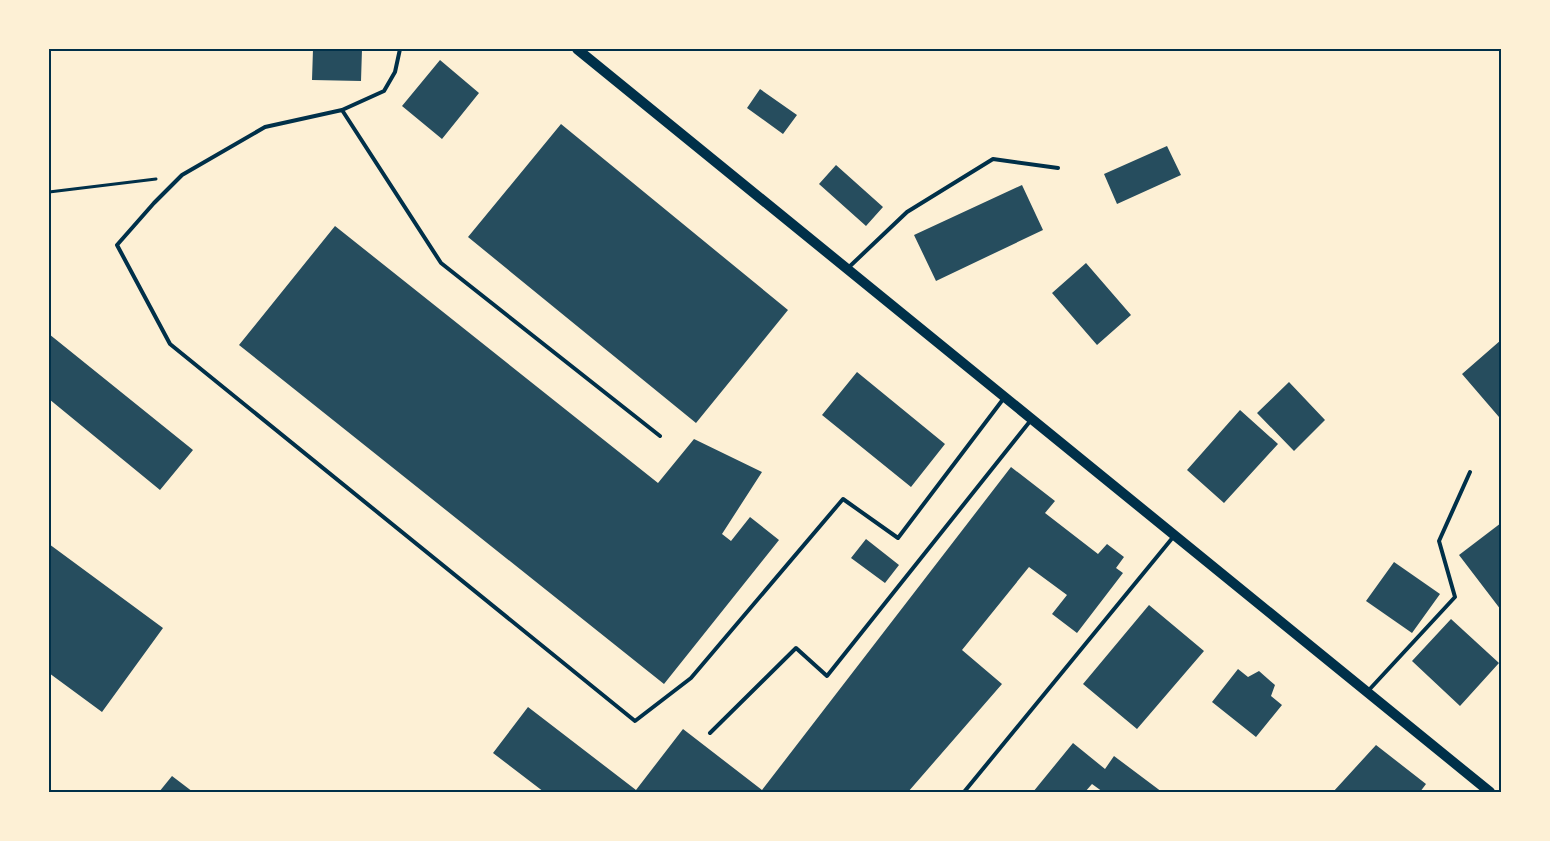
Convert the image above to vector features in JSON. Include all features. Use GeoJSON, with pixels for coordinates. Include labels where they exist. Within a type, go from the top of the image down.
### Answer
{"type":"FeatureCollection","features":[{"type":"Feature","properties":{"kind":"main road"},"geometry":{"type":"LineString","coordinates":[[577,49],[1006,396],[1174,536],[1490,792]]}},
{"type":"Feature","properties":{"kind":"lane"},"geometry":{"type":"LineString","coordinates":[[400,49],[395,72],[384,91],[342,110],[265,127],[182,176],[154,203],[117,245],[170,344],[636,720],[690,678],[843,499],[898,538],[1006,396]]}},
{"type":"Feature","properties":{"kind":"lane"},"geometry":{"type":"LineString","coordinates":[[342,110],[441,263],[660,436]]}},
{"type":"Feature","properties":{"kind":"lane"},"geometry":{"type":"LineString","coordinates":[[848,268],[907,212],[992,159],[1058,168]]}},
{"type":"Feature","properties":{"kind":"lane"},"geometry":{"type":"LineString","coordinates":[[710,733],[796,648],[827,676],[1033,418]]}},
{"type":"Feature","properties":{"kind":"lane"},"geometry":{"type":"LineString","coordinates":[[1366,693],[1455,597],[1439,541],[1470,472]]}},
{"type":"Feature","properties":{"kind":"lane"},"geometry":{"type":"LineString","coordinates":[[964,792],[1174,536]]}},
{"type":"Feature","properties":{"kind":"path"},"geometry":{"type":"LineString","coordinates":[[49,192],[182,176]]}},
{"type":"Feature","properties":{"kind":"building"},"geometry":{"type":"Polygon","coordinates":[[[313,49],[362,49],[361,81],[312,80],[313,49]]]}},
{"type":"Feature","properties":{"kind":"building"},"geometry":{"type":"Polygon","coordinates":[[[440,60],[479,93],[442,139],[402,106],[440,60]]]}},
{"type":"Feature","properties":{"kind":"building"},"geometry":{"type":"Polygon","coordinates":[[[760,89],[797,115],[783,134],[747,108],[760,89]]]}},
{"type":"Feature","properties":{"kind":"building"},"geometry":{"type":"Polygon","coordinates":[[[561,124],[788,310],[696,423],[468,237],[561,124]]]}},
{"type":"Feature","properties":{"kind":"building"},"geometry":{"type":"Polygon","coordinates":[[[1167,146],[1181,175],[1117,204],[1104,174],[1167,146]]]}},
{"type":"Feature","properties":{"kind":"building"},"geometry":{"type":"Polygon","coordinates":[[[836,165],[883,207],[866,226],[819,184],[836,165]]]}},
{"type":"Feature","properties":{"kind":"building"},"geometry":{"type":"Polygon","coordinates":[[[1022,185],[1043,230],[936,281],[914,235],[1022,185]]]}},
{"type":"Feature","properties":{"kind":"building"},"geometry":{"type":"Polygon","coordinates":[[[335,226],[658,483],[694,439],[762,472],[722,534],[731,541],[750,517],[779,540],[664,684],[239,345],[335,226]]]}},
{"type":"Feature","properties":{"kind":"building"},"geometry":{"type":"Polygon","coordinates":[[[1086,263],[1131,315],[1097,345],[1052,293],[1086,263]]]}},
{"type":"Feature","properties":{"kind":"building"},"geometry":{"type":"Polygon","coordinates":[[[49,334],[193,450],[160,490],[49,399],[49,334]]]}},
{"type":"Feature","properties":{"kind":"building"},"geometry":{"type":"Polygon","coordinates":[[[1501,340],[1501,415],[1499,417],[1462,374],[1501,340]]]}},
{"type":"Feature","properties":{"kind":"building"},"geometry":{"type":"Polygon","coordinates":[[[857,372],[945,444],[911,487],[822,415],[857,372]]]}},
{"type":"Feature","properties":{"kind":"building"},"geometry":{"type":"Polygon","coordinates":[[[1289,382],[1325,420],[1294,451],[1257,413],[1289,382]]]}},
{"type":"Feature","properties":{"kind":"building"},"geometry":{"type":"Polygon","coordinates":[[[1240,410],[1278,444],[1224,503],[1187,470],[1240,410]]]}},
{"type":"Feature","properties":{"kind":"building"},"geometry":{"type":"Polygon","coordinates":[[[1011,467],[1055,501],[1045,513],[1098,554],[1107,544],[1124,557],[1116,568],[1123,573],[1077,633],[1052,614],[1067,595],[1029,567],[962,650],[1002,684],[908,792],[544,792],[493,753],[528,707],[636,790],[683,729],[762,790],[1011,467]]]}},
{"type":"Feature","properties":{"kind":"building"},"geometry":{"type":"Polygon","coordinates":[[[1501,523],[1501,610],[1459,555],[1501,523]]]}},
{"type":"Feature","properties":{"kind":"building"},"geometry":{"type":"Polygon","coordinates":[[[866,539],[899,565],[885,583],[851,558],[866,539]]]}},
{"type":"Feature","properties":{"kind":"building"},"geometry":{"type":"Polygon","coordinates":[[[49,544],[163,628],[102,712],[49,673],[49,544]]]}},
{"type":"Feature","properties":{"kind":"building"},"geometry":{"type":"Polygon","coordinates":[[[1394,562],[1440,594],[1412,633],[1366,601],[1394,562]]]}},
{"type":"Feature","properties":{"kind":"building"},"geometry":{"type":"Polygon","coordinates":[[[1149,605],[1204,651],[1137,729],[1083,684],[1149,605]]]}},
{"type":"Feature","properties":{"kind":"building"},"geometry":{"type":"Polygon","coordinates":[[[1451,619],[1499,663],[1460,706],[1412,661],[1451,619]]]}},
{"type":"Feature","properties":{"kind":"building"},"geometry":{"type":"Polygon","coordinates":[[[1238,669],[1248,677],[1259,671],[1275,685],[1271,696],[1282,705],[1256,737],[1212,702],[1238,669]]]}},
{"type":"Feature","properties":{"kind":"building"},"geometry":{"type":"Polygon","coordinates":[[[1073,743],[1105,769],[1114,756],[1162,792],[1103,792],[1092,784],[1085,792],[1033,792],[1073,743]]]}},
{"type":"Feature","properties":{"kind":"building"},"geometry":{"type":"Polygon","coordinates":[[[1376,745],[1426,784],[1420,792],[1333,792],[1376,745]]]}},
{"type":"Feature","properties":{"kind":"building"},"geometry":{"type":"Polygon","coordinates":[[[172,776],[193,792],[159,792],[172,776]]]}}]}
